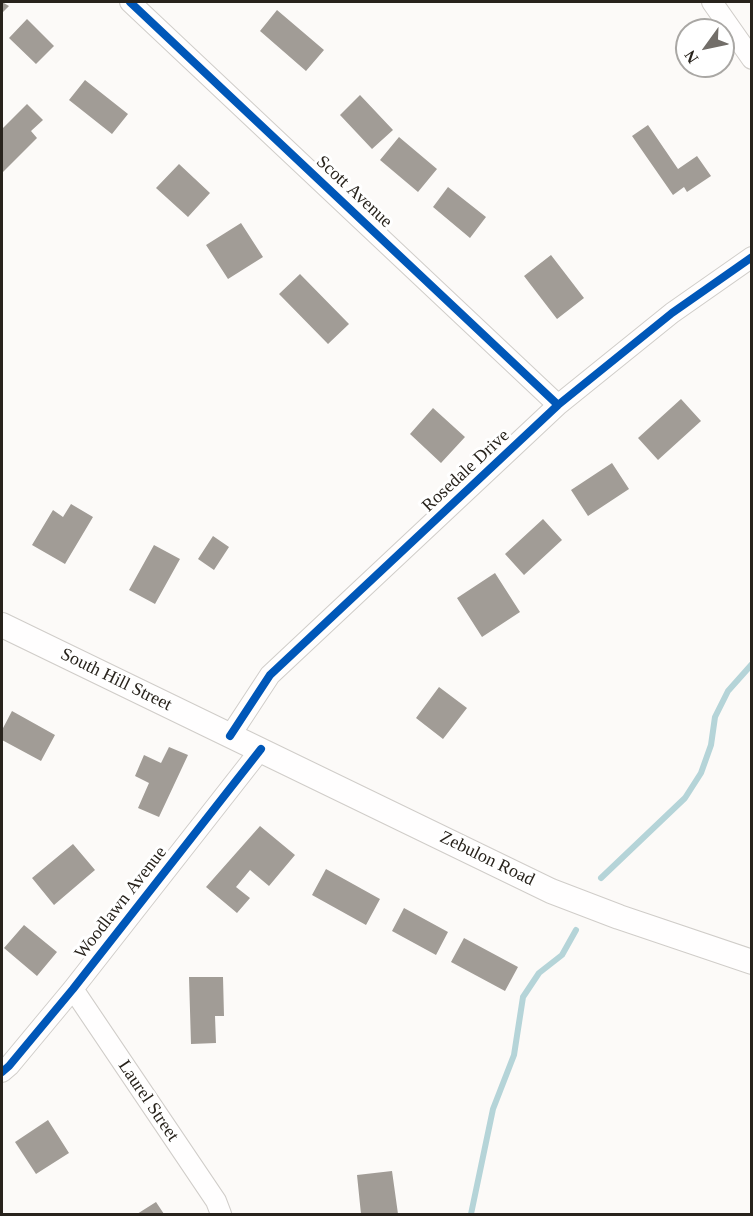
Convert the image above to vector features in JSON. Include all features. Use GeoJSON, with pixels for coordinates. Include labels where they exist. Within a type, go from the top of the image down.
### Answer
{"type":"FeatureCollection","features":[{"type":"Feature","properties":{"kind":"main road","name":"South Hill Street"},"geometry":{"type":"LineString","coordinates":[[2,625],[230,736]]}},
{"type":"Feature","properties":{"kind":"main road","name":"Zebulon Road"},"geometry":{"type":"LineString","coordinates":[[230,736],[551,891],[618,917],[752,962]]}},
{"type":"Feature","properties":{"kind":"street","name":"Scott Avenue"},"geometry":{"type":"LineString","coordinates":[[130,2],[558,405]]}},
{"type":"Feature","properties":{"kind":"street"},"geometry":{"type":"LineString","coordinates":[[712,2],[752,59]]}},
{"type":"Feature","properties":{"kind":"street","name":"Rosedale Drive"},"geometry":{"type":"LineString","coordinates":[[230,736],[270,675],[558,405],[672,313],[752,257]]}},
{"type":"Feature","properties":{"kind":"street","name":"Woodlawn Avenue"},"geometry":{"type":"LineString","coordinates":[[2,1072],[73,989],[261,749]]}},
{"type":"Feature","properties":{"kind":"street","name":"Laurel Street"},"geometry":{"type":"LineString","coordinates":[[73,989],[216,1201],[221,1215]]}},
{"type":"Feature","properties":{"kind":"building"},"geometry":{"type":"Polygon","coordinates":[[[2,2],[9,6],[2,13],[2,2]]]}},
{"type":"Feature","properties":{"kind":"building"},"geometry":{"type":"Polygon","coordinates":[[[277,10],[324,50],[306,71],[260,31],[277,10]]]}},
{"type":"Feature","properties":{"kind":"building"},"geometry":{"type":"Polygon","coordinates":[[[27,19],[54,46],[36,64],[9,38],[27,19]]]}},
{"type":"Feature","properties":{"kind":"building"},"geometry":{"type":"Polygon","coordinates":[[[85,80],[128,114],[112,134],[69,100],[85,80]]]}},
{"type":"Feature","properties":{"kind":"building"},"geometry":{"type":"Polygon","coordinates":[[[360,95],[393,130],[372,149],[340,115],[360,95]]]}},
{"type":"Feature","properties":{"kind":"building"},"geometry":{"type":"Polygon","coordinates":[[[27,104],[43,120],[31,131],[37,138],[2,173],[2,129],[27,104]]]}},
{"type":"Feature","properties":{"kind":"building"},"geometry":{"type":"Polygon","coordinates":[[[648,125],[678,169],[697,156],[711,176],[687,192],[684,187],[673,195],[632,136],[648,125]]]}},
{"type":"Feature","properties":{"kind":"building"},"geometry":{"type":"Polygon","coordinates":[[[399,137],[437,169],[418,192],[380,160],[399,137]]]}},
{"type":"Feature","properties":{"kind":"building"},"geometry":{"type":"Polygon","coordinates":[[[179,164],[210,193],[188,217],[156,188],[179,164]]]}},
{"type":"Feature","properties":{"kind":"building"},"geometry":{"type":"Polygon","coordinates":[[[448,187],[486,217],[470,238],[433,207],[448,187]]]}},
{"type":"Feature","properties":{"kind":"building"},"geometry":{"type":"Polygon","coordinates":[[[241,223],[263,257],[228,279],[206,245],[241,223]]]}},
{"type":"Feature","properties":{"kind":"building"},"geometry":{"type":"Polygon","coordinates":[[[551,255],[584,298],[557,319],[524,276],[551,255]]]}},
{"type":"Feature","properties":{"kind":"building"},"geometry":{"type":"Polygon","coordinates":[[[300,274],[349,324],[328,344],[279,294],[300,274]]]}},
{"type":"Feature","properties":{"kind":"building"},"geometry":{"type":"Polygon","coordinates":[[[681,399],[701,421],[658,460],[638,438],[681,399]]]}},
{"type":"Feature","properties":{"kind":"building"},"geometry":{"type":"Polygon","coordinates":[[[433,408],[465,437],[441,463],[410,434],[433,408]]]}},
{"type":"Feature","properties":{"kind":"building"},"geometry":{"type":"Polygon","coordinates":[[[612,463],[629,489],[588,516],[571,490],[612,463]]]}},
{"type":"Feature","properties":{"kind":"building"},"geometry":{"type":"Polygon","coordinates":[[[71,504],[93,517],[65,564],[32,545],[53,510],[63,517],[71,504]]]}},
{"type":"Feature","properties":{"kind":"building"},"geometry":{"type":"Polygon","coordinates":[[[543,519],[562,540],[524,575],[505,554],[543,519]]]}},
{"type":"Feature","properties":{"kind":"building"},"geometry":{"type":"Polygon","coordinates":[[[213,536],[229,547],[214,570],[198,559],[213,536]]]}},
{"type":"Feature","properties":{"kind":"building"},"geometry":{"type":"Polygon","coordinates":[[[154,545],[180,559],[155,604],[129,590],[154,545]]]}},
{"type":"Feature","properties":{"kind":"building"},"geometry":{"type":"Polygon","coordinates":[[[495,573],[520,612],[482,637],[457,598],[495,573]]]}},
{"type":"Feature","properties":{"kind":"building"},"geometry":{"type":"Polygon","coordinates":[[[439,687],[467,708],[443,739],[416,718],[439,687]]]}},
{"type":"Feature","properties":{"kind":"building"},"geometry":{"type":"Polygon","coordinates":[[[12,711],[55,735],[41,761],[2,740],[2,730],[12,711]]]}},
{"type":"Feature","properties":{"kind":"building"},"geometry":{"type":"Polygon","coordinates":[[[169,747],[188,755],[159,817],[138,808],[149,783],[135,776],[144,755],[161,763],[169,747]]]}},
{"type":"Feature","properties":{"kind":"building"},"geometry":{"type":"Polygon","coordinates":[[[260,826],[295,855],[269,886],[250,870],[236,887],[250,898],[237,913],[206,887],[260,826]]]}},
{"type":"Feature","properties":{"kind":"building"},"geometry":{"type":"Polygon","coordinates":[[[73,844],[95,870],[54,905],[32,878],[73,844]]]}},
{"type":"Feature","properties":{"kind":"building"},"geometry":{"type":"Polygon","coordinates":[[[326,869],[380,899],[366,925],[312,895],[326,869]]]}},
{"type":"Feature","properties":{"kind":"building"},"geometry":{"type":"Polygon","coordinates":[[[404,908],[448,932],[436,955],[392,931],[404,908]]]}},
{"type":"Feature","properties":{"kind":"building"},"geometry":{"type":"Polygon","coordinates":[[[24,925],[57,952],[37,976],[4,948],[24,925]]]}},
{"type":"Feature","properties":{"kind":"building"},"geometry":{"type":"Polygon","coordinates":[[[464,938],[518,967],[505,991],[451,962],[464,938]]]}},
{"type":"Feature","properties":{"kind":"building"},"geometry":{"type":"Polygon","coordinates":[[[189,977],[223,977],[224,1016],[215,1016],[216,1043],[191,1044],[189,977]]]}},
{"type":"Feature","properties":{"kind":"building"},"geometry":{"type":"Polygon","coordinates":[[[48,1120],[69,1153],[36,1174],[15,1142],[48,1120]]]}},
{"type":"Feature","properties":{"kind":"building"},"geometry":{"type":"Polygon","coordinates":[[[392,1171],[398,1214],[361,1214],[357,1175],[392,1171]]]}},
{"type":"Feature","properties":{"kind":"building"},"geometry":{"type":"Polygon","coordinates":[[[156,1202],[164,1214],[137,1214],[156,1202]]]}},
{"type":"Feature","properties":{"kind":"waterway"},"geometry":{"type":"LineString","coordinates":[[601,878],[685,798],[701,773],[711,745],[715,717],[728,691],[752,664]]}},
{"type":"Feature","properties":{"kind":"waterway"},"geometry":{"type":"LineString","coordinates":[[471,1214],[493,1109],[514,1055],[523,997],[539,973],[562,955],[576,930]]}},
{"type":"Feature","properties":{"kind":"cycle path"},"geometry":{"type":"LineString","coordinates":[[130,2],[558,405]]}},
{"type":"Feature","properties":{"kind":"cycle path"},"geometry":{"type":"LineString","coordinates":[[230,736],[270,675],[558,405],[672,313],[752,257]]}},
{"type":"Feature","properties":{"kind":"cycle path"},"geometry":{"type":"LineString","coordinates":[[2,1072],[73,989],[261,749]]}}]}
